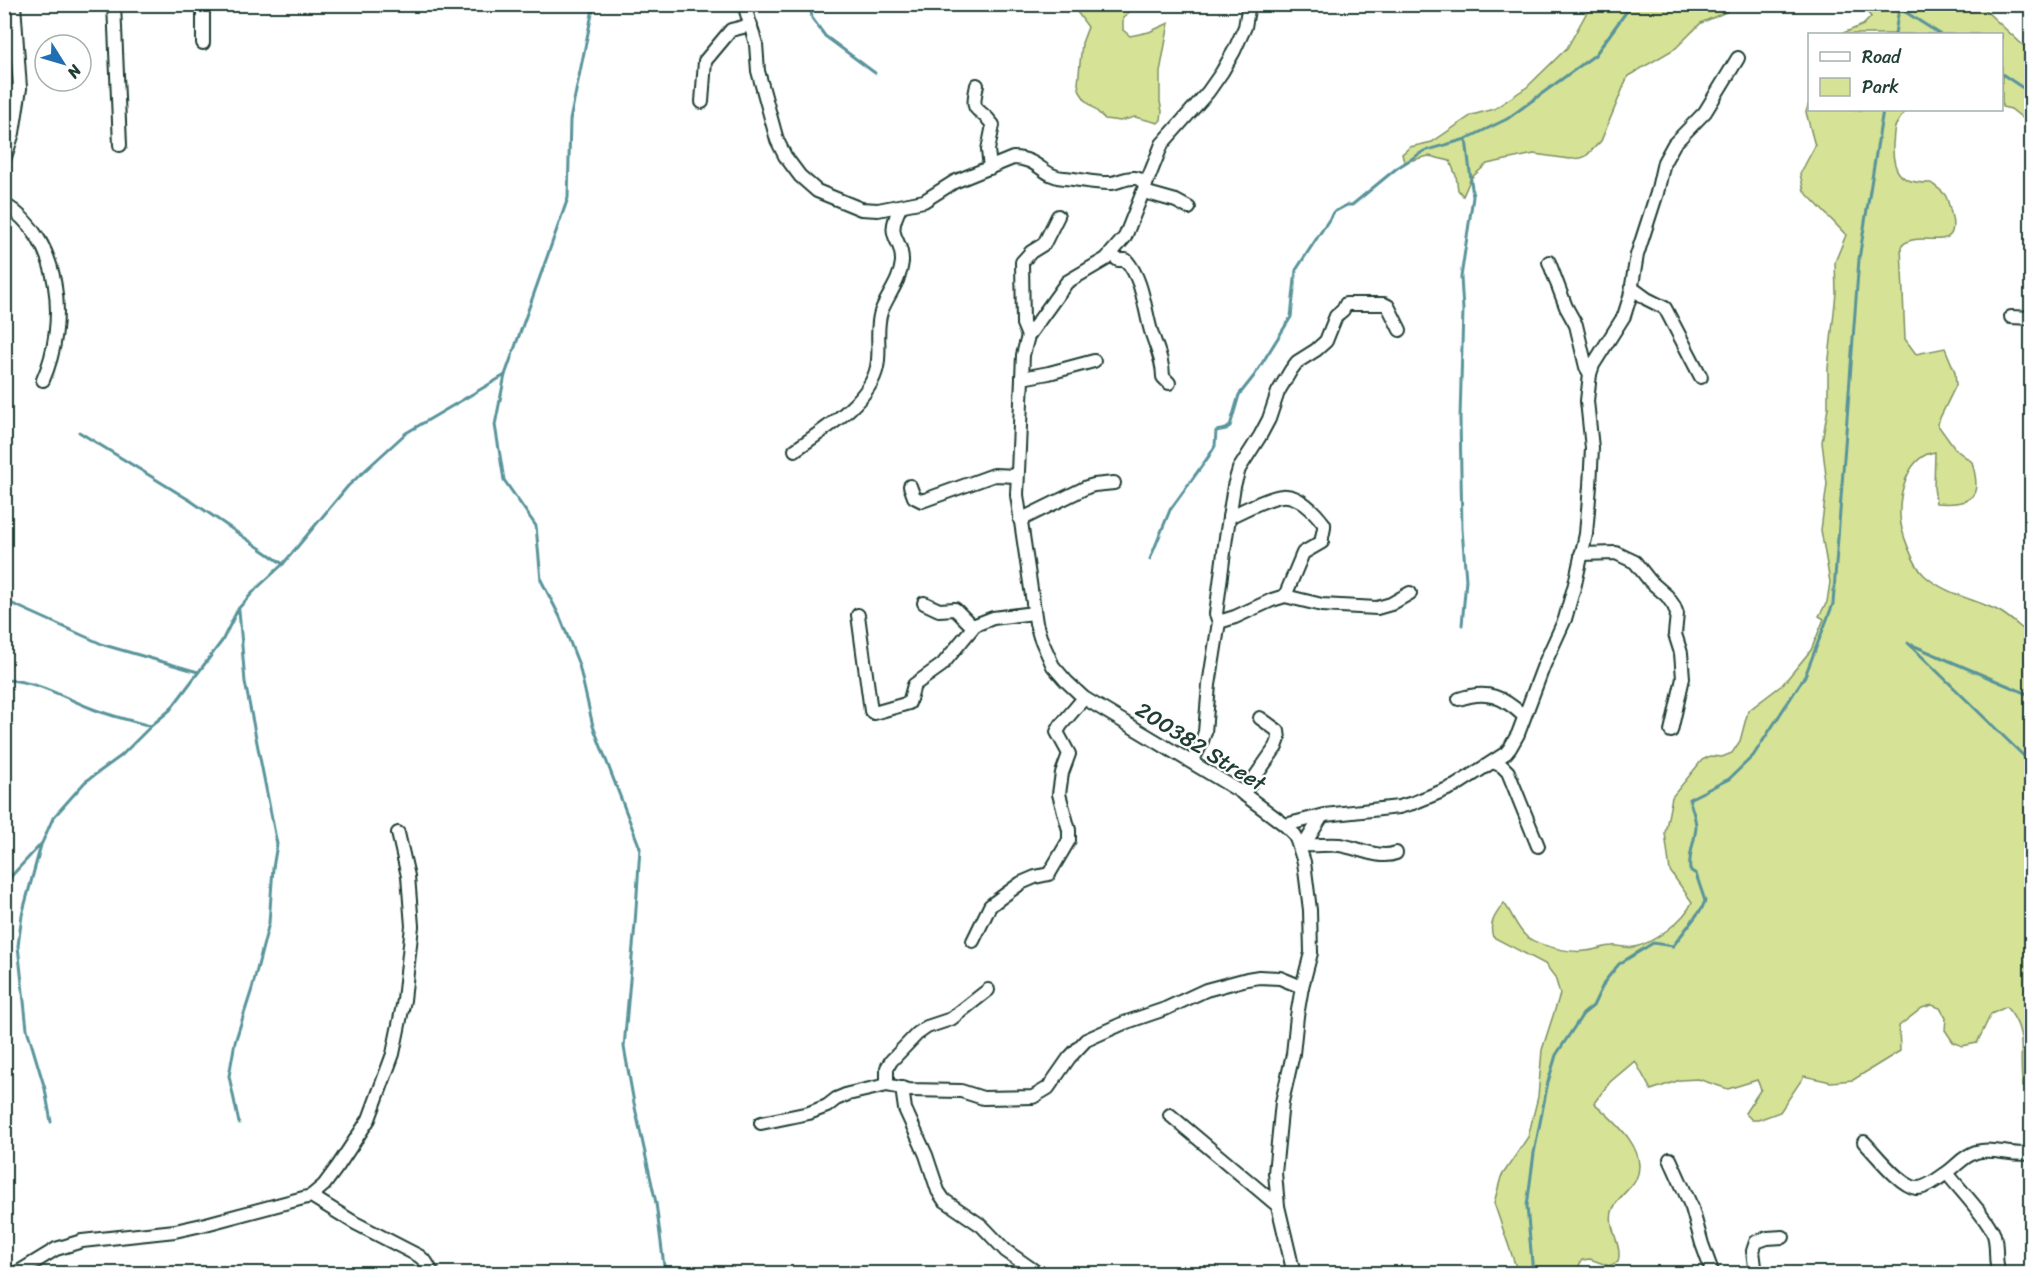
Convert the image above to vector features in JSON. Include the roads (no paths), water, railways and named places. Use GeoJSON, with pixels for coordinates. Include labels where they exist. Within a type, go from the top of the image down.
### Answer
{"type":"FeatureCollection","features":[{"type":"Feature","properties":{"kind":"street"},"geometry":{"type":"LineString","coordinates":[[4,160],[13,133],[20,88],[14,4]]}},
{"type":"Feature","properties":{"kind":"street"},"geometry":{"type":"LineString","coordinates":[[114,4],[120,145]]}},
{"type":"Feature","properties":{"kind":"street"},"geometry":{"type":"LineString","coordinates":[[202,4],[203,43]]}},
{"type":"Feature","properties":{"kind":"street"},"geometry":{"type":"LineString","coordinates":[[744,4],[756,44],[759,71],[777,140],[785,156],[800,176],[817,191],[871,211],[924,201],[954,182],[1012,158],[1022,158],[1036,164],[1053,176],[1062,178],[1109,183],[1134,177],[1140,179],[1145,188],[1189,208]]}},
{"type":"Feature","properties":{"kind":"street"},"geometry":{"type":"LineString","coordinates":[[1169,383],[1164,380],[1162,362],[1150,328],[1137,278],[1126,260],[1118,260],[1111,254],[1125,237],[1162,144],[1208,93],[1234,51],[1245,27],[1249,4]]}},
{"type":"Feature","properties":{"kind":"street"},"geometry":{"type":"LineString","coordinates":[[702,102],[705,61],[731,30],[751,25]]}},
{"type":"Feature","properties":{"kind":"street"},"geometry":{"type":"LineString","coordinates":[[1285,825],[1322,816],[1399,807],[1413,803],[1455,786],[1506,753],[1515,741],[1544,665],[1565,619],[1586,534],[1592,448],[1587,401],[1590,374],[1624,316],[1632,288],[1636,255],[1654,204],[1664,162],[1680,136],[1705,112],[1738,58]]}},
{"type":"Feature","properties":{"kind":"street"},"geometry":{"type":"LineString","coordinates":[[977,85],[974,105],[993,125],[988,150],[990,168]]}},
{"type":"Feature","properties":{"kind":"street"},"geometry":{"type":"LineString","coordinates":[[4,96],[20,88]]}},
{"type":"Feature","properties":{"kind":"street"},"geometry":{"type":"LineString","coordinates":[[4,204],[22,216],[34,230],[55,281],[58,301],[54,351],[43,380]]}},
{"type":"Feature","properties":{"kind":"street"},"geometry":{"type":"LineString","coordinates":[[795,450],[850,409],[873,379],[878,359],[881,313],[901,273],[902,259],[892,231],[895,217],[901,206]]}},
{"type":"Feature","properties":{"kind":"street"},"geometry":{"type":"LineString","coordinates":[[1028,336],[1023,324],[1022,262],[1031,252],[1044,244],[1058,216]]}},
{"type":"Feature","properties":{"kind":"street","name":"200382 Street"},"geometry":{"type":"LineString","coordinates":[[1111,254],[1067,282],[1028,336],[1023,355],[1017,476],[1020,520],[1034,613],[1040,637],[1053,666],[1084,698],[1243,794],[1285,825],[1301,845],[1311,953],[1302,987],[1293,1054],[1282,1102],[1275,1173],[1278,1206],[1294,1274]]}},
{"type":"Feature","properties":{"kind":"street"},"geometry":{"type":"LineString","coordinates":[[1550,262],[1566,307],[1576,325],[1586,367],[1590,374]]}},
{"type":"Feature","properties":{"kind":"street"},"geometry":{"type":"LineString","coordinates":[[1632,288],[1665,308],[1701,377]]}},
{"type":"Feature","properties":{"kind":"street"},"geometry":{"type":"LineString","coordinates":[[1192,762],[1205,732],[1209,685],[1219,622],[1216,614],[1229,517],[1239,469],[1269,419],[1278,392],[1297,362],[1326,341],[1336,316],[1347,304],[1386,305],[1400,330]]}},
{"type":"Feature","properties":{"kind":"street"},"geometry":{"type":"LineString","coordinates":[[2011,317],[2031,318]]}},
{"type":"Feature","properties":{"kind":"street"},"geometry":{"type":"LineString","coordinates":[[1022,378],[1094,361]]}},
{"type":"Feature","properties":{"kind":"street"},"geometry":{"type":"LineString","coordinates":[[910,486],[914,497],[922,501],[994,475],[1017,476]]}},
{"type":"Feature","properties":{"kind":"street"},"geometry":{"type":"LineString","coordinates":[[1020,520],[1094,484],[1114,483]]}},
{"type":"Feature","properties":{"kind":"street"},"geometry":{"type":"LineString","coordinates":[[1229,517],[1282,496],[1305,504],[1324,524],[1322,542],[1303,553],[1285,596]]}},
{"type":"Feature","properties":{"kind":"street"},"geometry":{"type":"LineString","coordinates":[[1581,554],[1616,553],[1635,562],[1650,582],[1668,596],[1674,606],[1677,614],[1675,634],[1681,653],[1683,678],[1671,730]]}},
{"type":"Feature","properties":{"kind":"street"},"geometry":{"type":"LineString","coordinates":[[1219,622],[1285,596],[1322,605],[1365,608],[1384,606],[1410,593]]}},
{"type":"Feature","properties":{"kind":"street"},"geometry":{"type":"LineString","coordinates":[[924,603],[939,610],[955,609],[973,627]]}},
{"type":"Feature","properties":{"kind":"street"},"geometry":{"type":"LineString","coordinates":[[858,615],[871,711],[874,713],[909,703],[914,685],[942,665],[973,627],[980,622],[993,618],[1034,613]]}},
{"type":"Feature","properties":{"kind":"street"},"geometry":{"type":"LineString","coordinates":[[1460,699],[1476,695],[1496,696],[1511,704],[1524,716]]}},
{"type":"Feature","properties":{"kind":"street"},"geometry":{"type":"LineString","coordinates":[[973,941],[990,906],[1022,883],[1049,874],[1069,840],[1069,830],[1059,794],[1062,773],[1069,754],[1057,732],[1084,698]]}},
{"type":"Feature","properties":{"kind":"street"},"geometry":{"type":"LineString","coordinates":[[1243,794],[1276,747],[1279,739],[1278,731],[1260,718]]}},
{"type":"Feature","properties":{"kind":"street"},"geometry":{"type":"LineString","coordinates":[[1493,762],[1508,772],[1538,846]]}},
{"type":"Feature","properties":{"kind":"street"},"geometry":{"type":"LineString","coordinates":[[1301,845],[1322,816]]}},
{"type":"Feature","properties":{"kind":"street"},"geometry":{"type":"LineString","coordinates":[[15,1274],[56,1249],[82,1241],[202,1226],[311,1196],[324,1185],[369,1119],[393,1054],[404,1000],[412,926],[408,876],[398,833]]}},
{"type":"Feature","properties":{"kind":"street"},"geometry":{"type":"LineString","coordinates":[[1301,845],[1337,845],[1390,856],[1396,853]]}},
{"type":"Feature","properties":{"kind":"street"},"geometry":{"type":"LineString","coordinates":[[761,1123],[809,1113],[827,1107],[836,1099],[848,1094],[887,1085],[918,1090],[950,1090],[983,1098],[1033,1097],[1048,1088],[1069,1058],[1086,1040],[1107,1029],[1165,1009],[1206,990],[1247,979],[1280,978],[1302,987]]}},
{"type":"Feature","properties":{"kind":"street"},"geometry":{"type":"LineString","coordinates":[[887,1085],[887,1068],[891,1060],[909,1042],[927,1027],[960,1014],[988,990]]}},
{"type":"Feature","properties":{"kind":"street"},"geometry":{"type":"LineString","coordinates":[[902,1088],[905,1109],[926,1155],[938,1191],[944,1200],[982,1226],[1006,1251],[1039,1274]]}},
{"type":"Feature","properties":{"kind":"street"},"geometry":{"type":"LineString","coordinates":[[1170,1115],[1278,1206]]}},
{"type":"Feature","properties":{"kind":"street"},"geometry":{"type":"LineString","coordinates":[[1864,1142],[1907,1185],[1916,1188],[1923,1187],[1947,1173],[1965,1157],[1976,1152],[2031,1154]]}},
{"type":"Feature","properties":{"kind":"street"},"geometry":{"type":"LineString","coordinates":[[1670,1159],[1692,1208],[1713,1274]]}},
{"type":"Feature","properties":{"kind":"street"},"geometry":{"type":"LineString","coordinates":[[1947,1173],[1988,1224],[1996,1246],[1996,1266],[1999,1274]]}},
{"type":"Feature","properties":{"kind":"street"},"geometry":{"type":"LineString","coordinates":[[311,1196],[355,1223],[419,1256],[426,1262],[433,1274]]}},
{"type":"Feature","properties":{"kind":"street"},"geometry":{"type":"LineString","coordinates":[[1756,1274],[1753,1251],[1756,1242],[1761,1239],[1783,1237]]}},
{"type":"Feature","properties":{"kind":"waterway"},"geometry":{"type":"LineString","coordinates":[[594,4],[570,120],[568,198],[505,375],[495,425],[504,480],[536,526],[541,580],[560,617],[579,665],[593,726],[640,848],[624,1047],[656,1203],[665,1274]]}},
{"type":"Feature","properties":{"kind":"waterway"},"geometry":{"type":"LineString","coordinates":[[810,4],[812,18],[825,36],[875,73]]}},
{"type":"Feature","properties":{"kind":"waterway"},"geometry":{"type":"LineString","coordinates":[[1150,559],[1170,510],[1215,446],[1216,431],[1230,426],[1239,395],[1254,376],[1291,317],[1296,270],[1334,212],[1347,205],[1352,205],[1397,168],[1424,151],[1466,139],[1507,119],[1595,55],[1632,4]]}},
{"type":"Feature","properties":{"kind":"waterway"},"geometry":{"type":"LineString","coordinates":[[1895,33],[1898,4]]}},
{"type":"Feature","properties":{"kind":"waterway"},"geometry":{"type":"LineString","coordinates":[[1899,8],[1938,33]]}},
{"type":"Feature","properties":{"kind":"waterway"},"geometry":{"type":"LineString","coordinates":[[2003,75],[2032,94]]}},
{"type":"Feature","properties":{"kind":"waterway"},"geometry":{"type":"LineString","coordinates":[[1533,1274],[1527,1206],[1534,1153],[1548,1082],[1556,1055],[1583,1014],[1593,1006],[1605,981],[1619,964],[1653,943],[1673,946],[1702,908],[1705,901],[1696,874],[1690,870],[1696,827],[1689,799],[1729,779],[1753,756],[1805,676],[1833,604],[1859,259],[1883,111]]}},
{"type":"Feature","properties":{"kind":"waterway"},"geometry":{"type":"LineString","coordinates":[[1462,625],[1466,580],[1462,529],[1460,418],[1463,310],[1461,277],[1473,197],[1466,139]]}},
{"type":"Feature","properties":{"kind":"waterway"},"geometry":{"type":"LineString","coordinates":[[4,884],[42,843],[53,818],[85,782],[121,756],[170,710],[222,641],[238,609],[283,564],[348,486],[406,433],[505,375]]}},
{"type":"Feature","properties":{"kind":"waterway"},"geometry":{"type":"LineString","coordinates":[[79,432],[191,501],[283,564]]}},
{"type":"Feature","properties":{"kind":"waterway"},"geometry":{"type":"LineString","coordinates":[[4,600],[104,645],[198,672]]}},
{"type":"Feature","properties":{"kind":"waterway"},"geometry":{"type":"LineString","coordinates":[[239,610],[245,682],[277,844],[269,923],[235,1042],[229,1076],[239,1123]]}},
{"type":"Feature","properties":{"kind":"waterway"},"geometry":{"type":"LineString","coordinates":[[1908,643],[2032,764]]}},
{"type":"Feature","properties":{"kind":"waterway"},"geometry":{"type":"LineString","coordinates":[[1912,645],[2032,696]]}},
{"type":"Feature","properties":{"kind":"waterway"},"geometry":{"type":"LineString","coordinates":[[4,680],[39,686],[100,712],[151,726]]}},
{"type":"Feature","properties":{"kind":"waterway"},"geometry":{"type":"LineString","coordinates":[[41,845],[22,915],[18,946],[27,1029],[45,1089],[51,1122]]}}]}
